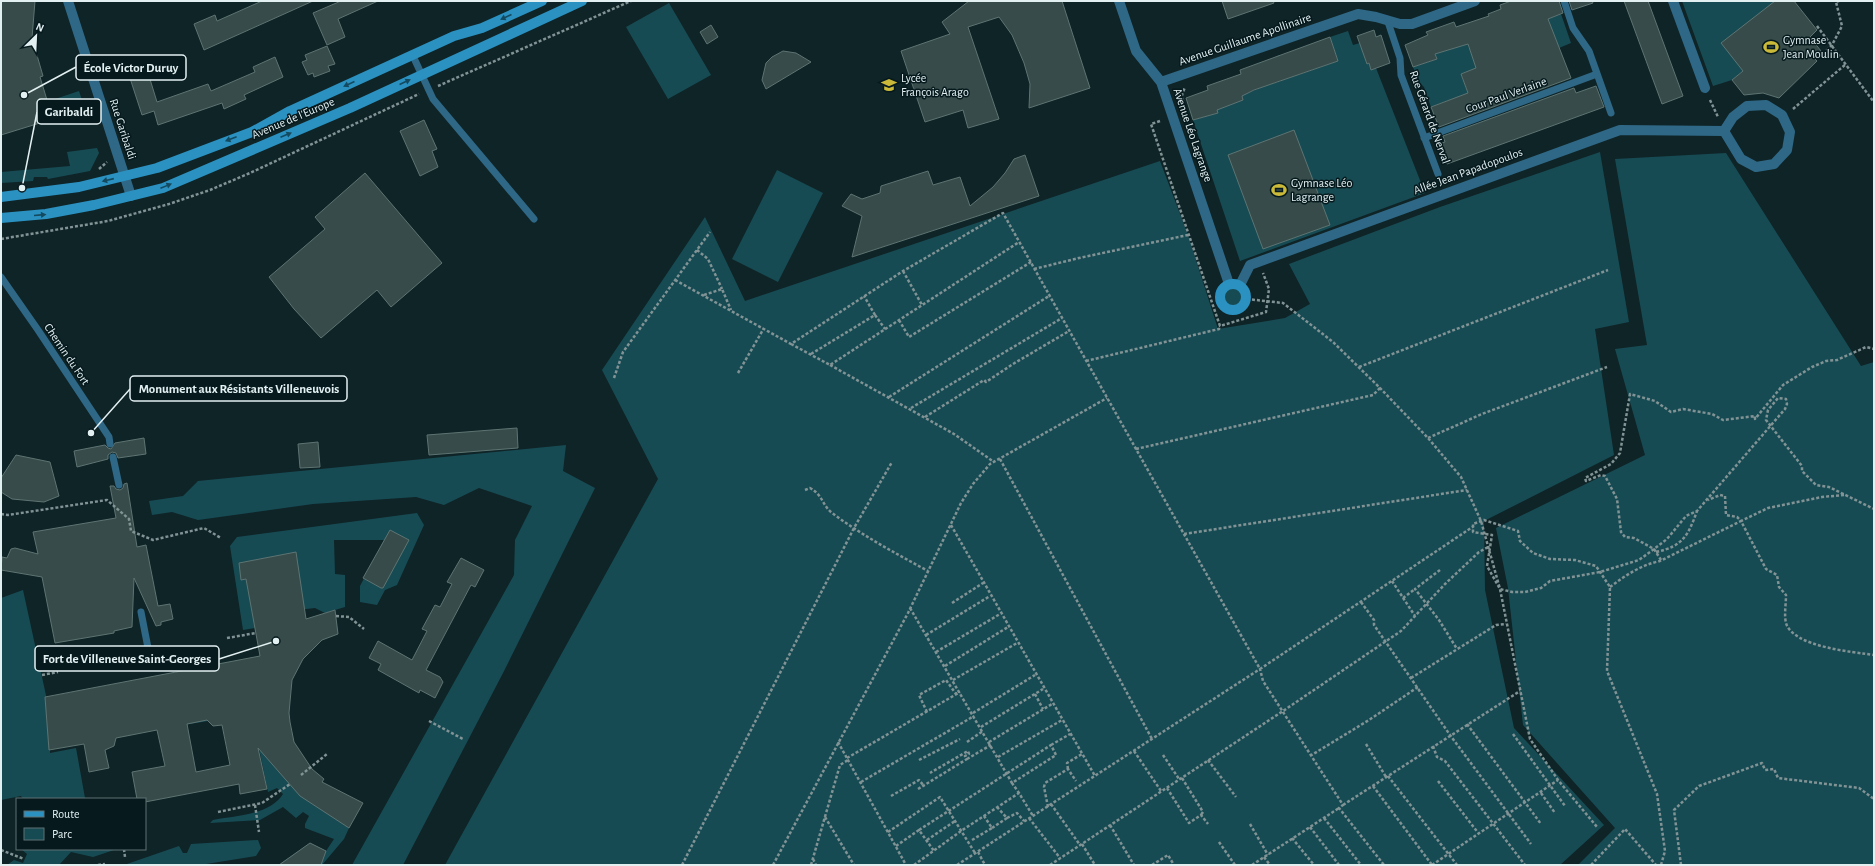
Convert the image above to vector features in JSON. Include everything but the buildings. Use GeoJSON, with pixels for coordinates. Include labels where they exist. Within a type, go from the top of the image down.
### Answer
{"type":"FeatureCollection","features":[{"type":"Feature","properties":{"kind":"main road","name":"Avenue de l'Europe"},"geometry":{"type":"LineString","coordinates":[[1,198],[80,187],[157,168],[252,132],[290,111],[454,36],[482,28],[542,1]]}},
{"type":"Feature","properties":{"kind":"main road","name":"Avenue de l'Europe"},"geometry":{"type":"LineString","coordinates":[[1,218],[46,214],[163,188],[336,114],[582,1]]}},
{"type":"Feature","properties":{"kind":"main road"},"geometry":{"type":"LineString","coordinates":[[1234,285],[1246,293],[1247,298],[1242,308],[1232,311],[1223,307],[1220,302],[1221,292],[1234,285]]}},
{"type":"Feature","properties":{"kind":"street","name":"Rue Garibaldi"},"geometry":{"type":"LineString","coordinates":[[68,1],[131,196]]}},
{"type":"Feature","properties":{"kind":"street","name":"Avenue Léo Lagrange"},"geometry":{"type":"LineString","coordinates":[[1119,1],[1136,51],[1162,82],[1234,285]]}},
{"type":"Feature","properties":{"kind":"street","name":"Avenue Guillaume Apollinaire"},"geometry":{"type":"LineString","coordinates":[[1162,82],[1358,14],[1376,17],[1388,22],[1412,24],[1474,1]]}},
{"type":"Feature","properties":{"kind":"street"},"geometry":{"type":"LineString","coordinates":[[1673,1],[1705,88]]}},
{"type":"Feature","properties":{"kind":"street"},"geometry":{"type":"LineString","coordinates":[[1766,105],[1782,114],[1790,132],[1787,150],[1774,164],[1756,167],[1741,159],[1724,132],[1733,118],[1747,106],[1766,105]]}},
{"type":"Feature","properties":{"kind":"street","name":"Allée Jean Papadopoulos"},"geometry":{"type":"LineString","coordinates":[[1234,285],[1250,265],[1620,130],[1724,132]]}},
{"type":"Feature","properties":{"kind":"lane"},"geometry":{"type":"LineString","coordinates":[[1564,1],[1573,28],[1589,51],[1611,113]]}},
{"type":"Feature","properties":{"kind":"lane","name":"Rue Gérard de Nerval"},"geometry":{"type":"LineString","coordinates":[[1388,22],[1400,58],[1401,75],[1438,174]]}},
{"type":"Feature","properties":{"kind":"lane"},"geometry":{"type":"LineString","coordinates":[[413,56],[433,99],[534,219]]}},
{"type":"Feature","properties":{"kind":"lane","name":"Cour Paul Verlaine"},"geometry":{"type":"LineString","coordinates":[[1424,138],[1596,74]]}},
{"type":"Feature","properties":{"kind":"lane","name":"Chemin du Fort"},"geometry":{"type":"LineString","coordinates":[[1,278],[109,437],[110,444]]}},
{"type":"Feature","properties":{"kind":"lane"},"geometry":{"type":"LineString","coordinates":[[113,457],[119,485]]}},
{"type":"Feature","properties":{"kind":"lane"},"geometry":{"type":"LineString","coordinates":[[141,612],[149,653]]}},
{"type":"Feature","properties":{"kind":"path"},"geometry":{"type":"LineString","coordinates":[[1823,54],[1832,45],[1842,26],[1836,2],[1839,1]]}},
{"type":"Feature","properties":{"kind":"path"},"geometry":{"type":"LineString","coordinates":[[1817,26],[1873,101]]}},
{"type":"Feature","properties":{"kind":"path"},"geometry":{"type":"LineString","coordinates":[[1794,108],[1846,64]]}},
{"type":"Feature","properties":{"kind":"path"},"geometry":{"type":"LineString","coordinates":[[1705,88],[1724,132]]}},
{"type":"Feature","properties":{"kind":"path"},"geometry":{"type":"LineString","coordinates":[[95,172],[102,165],[119,159]]}},
{"type":"Feature","properties":{"kind":"path"},"geometry":{"type":"LineString","coordinates":[[791,344],[903,271],[1003,213],[1260,669],[1263,681],[1343,805]]}},
{"type":"Feature","properties":{"kind":"path"},"geometry":{"type":"LineString","coordinates":[[614,378],[623,352],[710,232]]}},
{"type":"Feature","properties":{"kind":"path"},"geometry":{"type":"LineString","coordinates":[[1034,269],[1188,235]]}},
{"type":"Feature","properties":{"kind":"path"},"geometry":{"type":"LineString","coordinates":[[830,365],[1019,242]]}},
{"type":"Feature","properties":{"kind":"path"},"geometry":{"type":"LineString","coordinates":[[697,250],[708,259],[731,310]]}},
{"type":"Feature","properties":{"kind":"path"},"geometry":{"type":"LineString","coordinates":[[899,320],[909,336],[1030,262]]}},
{"type":"Feature","properties":{"kind":"path"},"geometry":{"type":"LineString","coordinates":[[1359,367],[1608,270]]}},
{"type":"Feature","properties":{"kind":"path"},"geometry":{"type":"LineString","coordinates":[[903,271],[922,305]]}},
{"type":"Feature","properties":{"kind":"path"},"geometry":{"type":"LineString","coordinates":[[675,280],[925,417],[954,434],[994,462]]}},
{"type":"Feature","properties":{"kind":"path"},"geometry":{"type":"LineString","coordinates":[[704,295],[722,289]]}},
{"type":"Feature","properties":{"kind":"path"},"geometry":{"type":"LineString","coordinates":[[864,296],[885,330]]}},
{"type":"Feature","properties":{"kind":"path"},"geometry":{"type":"LineString","coordinates":[[889,397],[1049,296]]}},
{"type":"Feature","properties":{"kind":"path"},"geometry":{"type":"LineString","coordinates":[[1247,298],[1283,303],[1333,342],[1428,438],[1461,477],[1481,521],[1500,589],[1530,739],[1558,780],[1598,827]]}},
{"type":"Feature","properties":{"kind":"path"},"geometry":{"type":"LineString","coordinates":[[810,354],[876,314]]}},
{"type":"Feature","properties":{"kind":"path"},"geometry":{"type":"LineString","coordinates":[[910,409],[1062,318]]}},
{"type":"Feature","properties":{"kind":"path"},"geometry":{"type":"LineString","coordinates":[[1086,361],[1219,329],[1220,326]]}},
{"type":"Feature","properties":{"kind":"path"},"geometry":{"type":"LineString","coordinates":[[738,373],[764,328]]}},
{"type":"Feature","properties":{"kind":"path"},"geometry":{"type":"LineString","coordinates":[[925,417],[984,380],[986,382],[1069,330]]}},
{"type":"Feature","properties":{"kind":"path"},"geometry":{"type":"LineString","coordinates":[[1661,560],[1655,550],[1634,538],[1625,537],[1620,532],[1617,499],[1605,476],[1601,475],[1586,481],[1585,478],[1611,464],[1620,453],[1630,394],[1655,401],[1671,412],[1683,409],[1712,414],[1723,420],[1755,416],[1756,419],[1783,385],[1812,367],[1826,361],[1837,360],[1866,348],[1874,348]]}},
{"type":"Feature","properties":{"kind":"path"},"geometry":{"type":"LineString","coordinates":[[1428,438],[1482,414],[1607,367]]}},
{"type":"Feature","properties":{"kind":"path"},"geometry":{"type":"LineString","coordinates":[[1136,450],[1373,395],[1380,388]]}},
{"type":"Feature","properties":{"kind":"path"},"geometry":{"type":"LineString","coordinates":[[773,865],[910,608],[973,484],[990,464],[1107,398]]}},
{"type":"Feature","properties":{"kind":"path"},"geometry":{"type":"LineString","coordinates":[[1655,550],[1670,549],[1688,535],[1697,511],[1706,501],[1770,426],[1785,409],[1787,404],[1786,399],[1778,398],[1768,410],[1766,420],[1770,426],[1795,456],[1802,466],[1802,471],[1816,485],[1828,487],[1874,509]]}},
{"type":"Feature","properties":{"kind":"path"},"geometry":{"type":"LineString","coordinates":[[1000,459],[1152,739]]}},
{"type":"Feature","properties":{"kind":"path"},"geometry":{"type":"LineString","coordinates":[[682,865],[854,528],[892,462]]}},
{"type":"Feature","properties":{"kind":"path"},"geometry":{"type":"LineString","coordinates":[[805,490],[810,488],[818,492],[830,511],[875,543],[928,571]]}},
{"type":"Feature","properties":{"kind":"path"},"geometry":{"type":"LineString","coordinates":[[1184,534],[1467,490]]}},
{"type":"Feature","properties":{"kind":"path"},"geometry":{"type":"LineString","coordinates":[[1706,501],[1720,495],[1725,496],[1726,515],[1737,517],[1741,521],[1766,569],[1777,575],[1778,588],[1786,595],[1786,623],[1790,632],[1818,646],[1874,655]]}},
{"type":"Feature","properties":{"kind":"path"},"geometry":{"type":"LineString","coordinates":[[1610,587],[1629,572],[1640,569],[1646,564],[1661,560],[1768,508],[1822,497],[1844,495]]}},
{"type":"Feature","properties":{"kind":"path"},"geometry":{"type":"LineString","coordinates":[[1,514],[8,515],[107,500],[129,519],[131,531],[153,540],[204,528],[221,538]]}},
{"type":"Feature","properties":{"kind":"path"},"geometry":{"type":"LineString","coordinates":[[1473,526],[1473,532],[1492,535],[1487,566],[1500,589],[1512,592],[1525,592],[1541,588],[1550,581],[1600,572],[1639,560],[1655,550],[1667,539],[1686,516],[1697,511]]}},
{"type":"Feature","properties":{"kind":"path"},"geometry":{"type":"LineString","coordinates":[[957,865],[1260,669],[1474,524],[1484,520],[1518,531],[1520,541],[1533,553],[1550,559],[1582,562],[1596,566],[1610,587],[1607,671],[1657,794],[1665,851],[1661,865]]}},
{"type":"Feature","properties":{"kind":"path"},"geometry":{"type":"LineString","coordinates":[[951,525],[1000,614],[1095,776]]}},
{"type":"Feature","properties":{"kind":"path"},"geometry":{"type":"LineString","coordinates":[[1050,865],[1180,778],[1283,712],[1401,631],[1426,603],[1479,552],[1488,548]]}},
{"type":"Feature","properties":{"kind":"path"},"geometry":{"type":"LineString","coordinates":[[1403,598],[1440,570]]}},
{"type":"Feature","properties":{"kind":"path"},"geometry":{"type":"LineString","coordinates":[[1392,581],[1415,616]]}},
{"type":"Feature","properties":{"kind":"path"},"geometry":{"type":"LineString","coordinates":[[952,603],[983,583]]}},
{"type":"Feature","properties":{"kind":"path"},"geometry":{"type":"LineString","coordinates":[[1415,590],[1426,603],[1456,649]]}},
{"type":"Feature","properties":{"kind":"path"},"geometry":{"type":"LineString","coordinates":[[926,635],[990,596]]}},
{"type":"Feature","properties":{"kind":"path"},"geometry":{"type":"LineString","coordinates":[[1361,602],[1374,620],[1374,625],[1385,642],[1418,687],[1450,735],[1531,844]]}},
{"type":"Feature","properties":{"kind":"path"},"geometry":{"type":"LineString","coordinates":[[910,608],[1032,816]]}},
{"type":"Feature","properties":{"kind":"path"},"geometry":{"type":"LineString","coordinates":[[936,652],[1000,614]]}},
{"type":"Feature","properties":{"kind":"path"},"geometry":{"type":"LineString","coordinates":[[336,616],[349,617],[364,629]]}},
{"type":"Feature","properties":{"kind":"path"},"geometry":{"type":"LineString","coordinates":[[1411,678],[1456,649],[1496,626],[1506,624]]}},
{"type":"Feature","properties":{"kind":"path"},"geometry":{"type":"LineString","coordinates":[[945,666],[1008,627]]}},
{"type":"Feature","properties":{"kind":"path"},"geometry":{"type":"LineString","coordinates":[[228,638],[256,633]]}},
{"type":"Feature","properties":{"kind":"path"},"geometry":{"type":"LineString","coordinates":[[953,680],[1017,643]]}},
{"type":"Feature","properties":{"kind":"path"},"geometry":{"type":"LineString","coordinates":[[42,675],[58,672]]}},
{"type":"Feature","properties":{"kind":"path"},"geometry":{"type":"LineString","coordinates":[[861,782],[973,715],[1036,675]]}},
{"type":"Feature","properties":{"kind":"path"},"geometry":{"type":"LineString","coordinates":[[927,712],[919,695],[946,680],[956,694]]}},
{"type":"Feature","properties":{"kind":"path"},"geometry":{"type":"LineString","coordinates":[[1310,756],[1369,720],[1418,687]]}},
{"type":"Feature","properties":{"kind":"path"},"geometry":{"type":"LineString","coordinates":[[981,727],[1044,689]]}},
{"type":"Feature","properties":{"kind":"path"},"geometry":{"type":"LineString","coordinates":[[1252,865],[1433,746],[1520,691]]}},
{"type":"Feature","properties":{"kind":"path"},"geometry":{"type":"LineString","coordinates":[[811,865],[840,765],[960,692]]}},
{"type":"Feature","properties":{"kind":"path"},"geometry":{"type":"LineString","coordinates":[[1035,694],[1043,709]]}},
{"type":"Feature","properties":{"kind":"path"},"geometry":{"type":"LineString","coordinates":[[918,789],[1052,704]]}},
{"type":"Feature","properties":{"kind":"path"},"geometry":{"type":"LineString","coordinates":[[998,757],[1062,720]]}},
{"type":"Feature","properties":{"kind":"path"},"geometry":{"type":"LineString","coordinates":[[429,721],[463,739]]}},
{"type":"Feature","properties":{"kind":"path"},"geometry":{"type":"LineString","coordinates":[[1467,724],[1541,824]]}},
{"type":"Feature","properties":{"kind":"path"},"geometry":{"type":"LineString","coordinates":[[966,742],[983,731]]}},
{"type":"Feature","properties":{"kind":"path"},"geometry":{"type":"LineString","coordinates":[[896,846],[1007,773],[1070,734]]}},
{"type":"Feature","properties":{"kind":"path"},"geometry":{"type":"LineString","coordinates":[[1513,734],[1565,806]]}},
{"type":"Feature","properties":{"kind":"path"},"geometry":{"type":"LineString","coordinates":[[919,760],[960,739]]}},
{"type":"Feature","properties":{"kind":"path"},"geometry":{"type":"LineString","coordinates":[[838,741],[906,865]]}},
{"type":"Feature","properties":{"kind":"path"},"geometry":{"type":"LineString","coordinates":[[1366,744],[1387,776],[1457,865]]}},
{"type":"Feature","properties":{"kind":"path"},"geometry":{"type":"LineString","coordinates":[[1012,783],[1056,755],[1050,746]]}},
{"type":"Feature","properties":{"kind":"path"},"geometry":{"type":"LineString","coordinates":[[1433,746],[1437,757],[1446,761],[1525,865]]}},
{"type":"Feature","properties":{"kind":"path"},"geometry":{"type":"LineString","coordinates":[[930,773],[968,751],[969,754],[965,756],[967,759]]}},
{"type":"Feature","properties":{"kind":"path"},"geometry":{"type":"LineString","coordinates":[[1134,751],[1161,791]]}},
{"type":"Feature","properties":{"kind":"path"},"geometry":{"type":"LineString","coordinates":[[301,775],[327,754]]}},
{"type":"Feature","properties":{"kind":"path"},"geometry":{"type":"LineString","coordinates":[[1076,781],[1068,769],[1067,764],[1082,754]]}},
{"type":"Feature","properties":{"kind":"path"},"geometry":{"type":"LineString","coordinates":[[1163,755],[1203,812],[1201,815],[1208,824]]}},
{"type":"Feature","properties":{"kind":"path"},"geometry":{"type":"LineString","coordinates":[[1208,760],[1236,797]]}},
{"type":"Feature","properties":{"kind":"path"},"geometry":{"type":"LineString","coordinates":[[1682,864],[1674,810],[1699,786],[1762,763],[1765,770],[1774,769],[1778,778],[1859,788],[1874,799]]}},
{"type":"Feature","properties":{"kind":"path"},"geometry":{"type":"LineString","coordinates":[[1048,806],[1044,787],[1045,783],[1068,769]]}},
{"type":"Feature","properties":{"kind":"path"},"geometry":{"type":"LineString","coordinates":[[891,796],[919,780],[924,786]]}},
{"type":"Feature","properties":{"kind":"path"},"geometry":{"type":"LineString","coordinates":[[1373,786],[1432,865],[1541,793],[1558,780]]}},
{"type":"Feature","properties":{"kind":"path"},"geometry":{"type":"LineString","coordinates":[[1438,781],[1479,834]]}},
{"type":"Feature","properties":{"kind":"path"},"geometry":{"type":"LineString","coordinates":[[218,812],[262,804],[290,784]]}},
{"type":"Feature","properties":{"kind":"path"},"geometry":{"type":"LineString","coordinates":[[1167,788],[1189,823],[1201,815]]}},
{"type":"Feature","properties":{"kind":"path"},"geometry":{"type":"LineString","coordinates":[[914,865],[961,831],[1019,793]]}},
{"type":"Feature","properties":{"kind":"path"},"geometry":{"type":"LineString","coordinates":[[1541,793],[1555,813]]}},
{"type":"Feature","properties":{"kind":"path"},"geometry":{"type":"LineString","coordinates":[[888,832],[940,797],[961,831],[985,865]]}},
{"type":"Feature","properties":{"kind":"path"},"geometry":{"type":"LineString","coordinates":[[1051,804],[1095,865]]}},
{"type":"Feature","properties":{"kind":"path"},"geometry":{"type":"LineString","coordinates":[[254,805],[258,832]]}},
{"type":"Feature","properties":{"kind":"path"},"geometry":{"type":"LineString","coordinates":[[997,807],[1007,818]]}},
{"type":"Feature","properties":{"kind":"path"},"geometry":{"type":"LineString","coordinates":[[1339,808],[1384,865]]}},
{"type":"Feature","properties":{"kind":"path"},"geometry":{"type":"LineString","coordinates":[[972,840],[1017,813],[1024,822]]}},
{"type":"Feature","properties":{"kind":"path"},"geometry":{"type":"LineString","coordinates":[[984,816],[992,828]]}},
{"type":"Feature","properties":{"kind":"path"},"geometry":{"type":"LineString","coordinates":[[825,817],[854,865]]}},
{"type":"Feature","properties":{"kind":"path"},"geometry":{"type":"LineString","coordinates":[[1029,818],[1060,858]]}},
{"type":"Feature","properties":{"kind":"path"},"geometry":{"type":"LineString","coordinates":[[1324,818],[1361,865]]}},
{"type":"Feature","properties":{"kind":"path"},"geometry":{"type":"LineString","coordinates":[[926,840],[955,821]]}},
{"type":"Feature","properties":{"kind":"path"},"geometry":{"type":"LineString","coordinates":[[1250,824],[1268,855]]}},
{"type":"Feature","properties":{"kind":"path"},"geometry":{"type":"LineString","coordinates":[[1110,825],[1134,865]]}},
{"type":"Feature","properties":{"kind":"path"},"geometry":{"type":"LineString","coordinates":[[1310,827],[1339,865]]}},
{"type":"Feature","properties":{"kind":"path"},"geometry":{"type":"LineString","coordinates":[[1591,865],[1625,829],[1656,865]]}},
{"type":"Feature","properties":{"kind":"path"},"geometry":{"type":"LineString","coordinates":[[920,830],[934,851]]}},
{"type":"Feature","properties":{"kind":"path"},"geometry":{"type":"LineString","coordinates":[[1292,838],[1314,865]]}},
{"type":"Feature","properties":{"kind":"path"},"geometry":{"type":"LineString","coordinates":[[1219,842],[1235,865]]}},
{"type":"Feature","properties":{"kind":"path"},"geometry":{"type":"LineString","coordinates":[[1,850],[24,859]]}},
{"type":"Feature","properties":{"kind":"path"},"geometry":{"type":"LineString","coordinates":[[124,850],[125,857]]}},
{"type":"Feature","properties":{"kind":"path"},"geometry":{"type":"LineString","coordinates":[[1152,865],[1168,854],[1174,865]]}},
{"type":"Feature","properties":{"kind":"path"},"geometry":{"type":"LineString","coordinates":[[1264,857],[1270,865]]}},
{"type":"Feature","properties":{"kind":"path"},"geometry":{"type":"LineString","coordinates":[[813,859],[816,865]]}},
{"type":"Feature","properties":{"kind":"path"},"geometry":{"type":"LineString","coordinates":[[98,865],[105,864]]}},
{"type":"Feature","properties":{"kind":"green space"},"geometry":{"type":"Polygon","coordinates":[[[1682,1],[1775,1],[1743,71],[1732,80],[1713,86],[1682,1]]]}},
{"type":"Feature","properties":{"kind":"green space"},"geometry":{"type":"Polygon","coordinates":[[[669,3],[711,75],[668,99],[626,27],[669,3]]]}},
{"type":"Feature","properties":{"kind":"green space"},"geometry":{"type":"Polygon","coordinates":[[[1561,14],[1571,43],[1559,48],[1556,40],[1461,74],[1474,110],[1449,100],[1431,107],[1424,87],[1419,82],[1413,67],[1437,59],[1435,53],[1456,27],[1462,25],[1469,48],[1561,14]]]}},
{"type":"Feature","properties":{"kind":"green space"},"geometry":{"type":"Polygon","coordinates":[[[1348,31],[1353,45],[1360,43],[1371,69],[1376,68],[1425,193],[1240,261],[1193,120],[1218,113],[1216,108],[1243,100],[1235,77],[1241,74],[1248,93],[1274,82],[1281,81],[1273,58],[1279,55],[1287,77],[1297,73],[1298,75],[1338,61],[1330,37],[1348,31]]]}},
{"type":"Feature","properties":{"kind":"green space"},"geometry":{"type":"Polygon","coordinates":[[[79,91],[87,115],[62,123],[55,99],[79,91]]]}},
{"type":"Feature","properties":{"kind":"green space"},"geometry":{"type":"Polygon","coordinates":[[[97,148],[99,153],[90,171],[48,179],[47,177],[34,177],[33,181],[1,183],[1,172],[70,166],[67,152],[97,148]]]}},
{"type":"Feature","properties":{"kind":"green space"},"geometry":{"type":"Polygon","coordinates":[[[1600,152],[1629,322],[1595,329],[1614,455],[1484,521],[1485,590],[1514,728],[1604,825],[1560,865],[445,865],[658,479],[602,370],[705,217],[745,301],[1160,161],[1188,235],[1218,329],[1285,318],[1310,304],[1289,264],[1440,207],[1600,152]]]}},
{"type":"Feature","properties":{"kind":"green space"},"geometry":{"type":"Polygon","coordinates":[[[1726,153],[1861,366],[1874,362],[1874,865],[1578,865],[1615,828],[1523,725],[1508,588],[1496,528],[1645,455],[1615,349],[1647,345],[1615,159],[1726,153]]]}},
{"type":"Feature","properties":{"kind":"green space"},"geometry":{"type":"Polygon","coordinates":[[[777,170],[823,193],[778,282],[732,259],[777,170]]]}},
{"type":"Feature","properties":{"kind":"green space"},"geometry":{"type":"Polygon","coordinates":[[[1233,288],[1240,291],[1243,298],[1240,305],[1233,308],[1226,305],[1223,298],[1226,291],[1233,288]]]}},
{"type":"Feature","properties":{"kind":"green space"},"geometry":{"type":"Polygon","coordinates":[[[566,445],[563,471],[595,488],[503,673],[403,865],[352,865],[514,575],[515,540],[532,506],[479,488],[444,505],[416,497],[313,504],[198,520],[172,512],[152,515],[149,501],[183,496],[198,481],[566,445]]]}},
{"type":"Feature","properties":{"kind":"green space"},"geometry":{"type":"Polygon","coordinates":[[[417,513],[424,525],[397,585],[385,590],[377,605],[360,602],[360,586],[384,540],[334,540],[335,574],[345,575],[345,607],[325,613],[315,608],[297,610],[255,628],[243,630],[230,546],[237,537],[417,513]]]}},
{"type":"Feature","properties":{"kind":"green space"},"geometry":{"type":"Polygon","coordinates":[[[23,590],[47,700],[260,713],[349,828],[344,839],[322,865],[282,865],[281,863],[310,843],[326,851],[334,839],[305,828],[305,824],[309,816],[303,812],[296,818],[283,807],[260,820],[210,823],[213,820],[241,816],[261,810],[277,801],[283,794],[277,788],[268,792],[252,714],[171,727],[49,731],[50,753],[76,748],[85,798],[22,798],[21,796],[1,800],[1,598],[23,590]]]}},
{"type":"Feature","properties":{"kind":"green space"},"geometry":{"type":"Polygon","coordinates":[[[258,840],[261,848],[256,856],[200,865],[124,865],[179,846],[183,853],[187,853],[191,844],[258,840]]]}},
{"type":"Feature","properties":{"kind":"green space"},"geometry":{"type":"Polygon","coordinates":[[[22,850],[114,850],[93,857],[71,852],[59,865],[7,865],[14,860],[23,863],[27,854],[22,850]]]}},
{"type":"Feature","properties":{"kind":"place","name":"Gymnase Jean Moulin"},"geometry":{"type":"Point","coordinates":[1771,47]}},
{"type":"Feature","properties":{"kind":"place","name":"Lycée François Arago"},"geometry":{"type":"Point","coordinates":[889,85]}},
{"type":"Feature","properties":{"kind":"place","name":"École Victor Duruy"},"geometry":{"type":"Point","coordinates":[24,95]}},
{"type":"Feature","properties":{"kind":"place","name":"Garibaldi"},"geometry":{"type":"Point","coordinates":[22,188]}},
{"type":"Feature","properties":{"kind":"place","name":"Gymnase Léo Lagrange"},"geometry":{"type":"Point","coordinates":[1279,190]}},
{"type":"Feature","properties":{"kind":"place","name":"Monument aux Résistants Villeneuvois"},"geometry":{"type":"Point","coordinates":[91,433]}},
{"type":"Feature","properties":{"kind":"place","name":"Fort de Villeneuve Saint-Georges"},"geometry":{"type":"Point","coordinates":[276,641]}}]}
